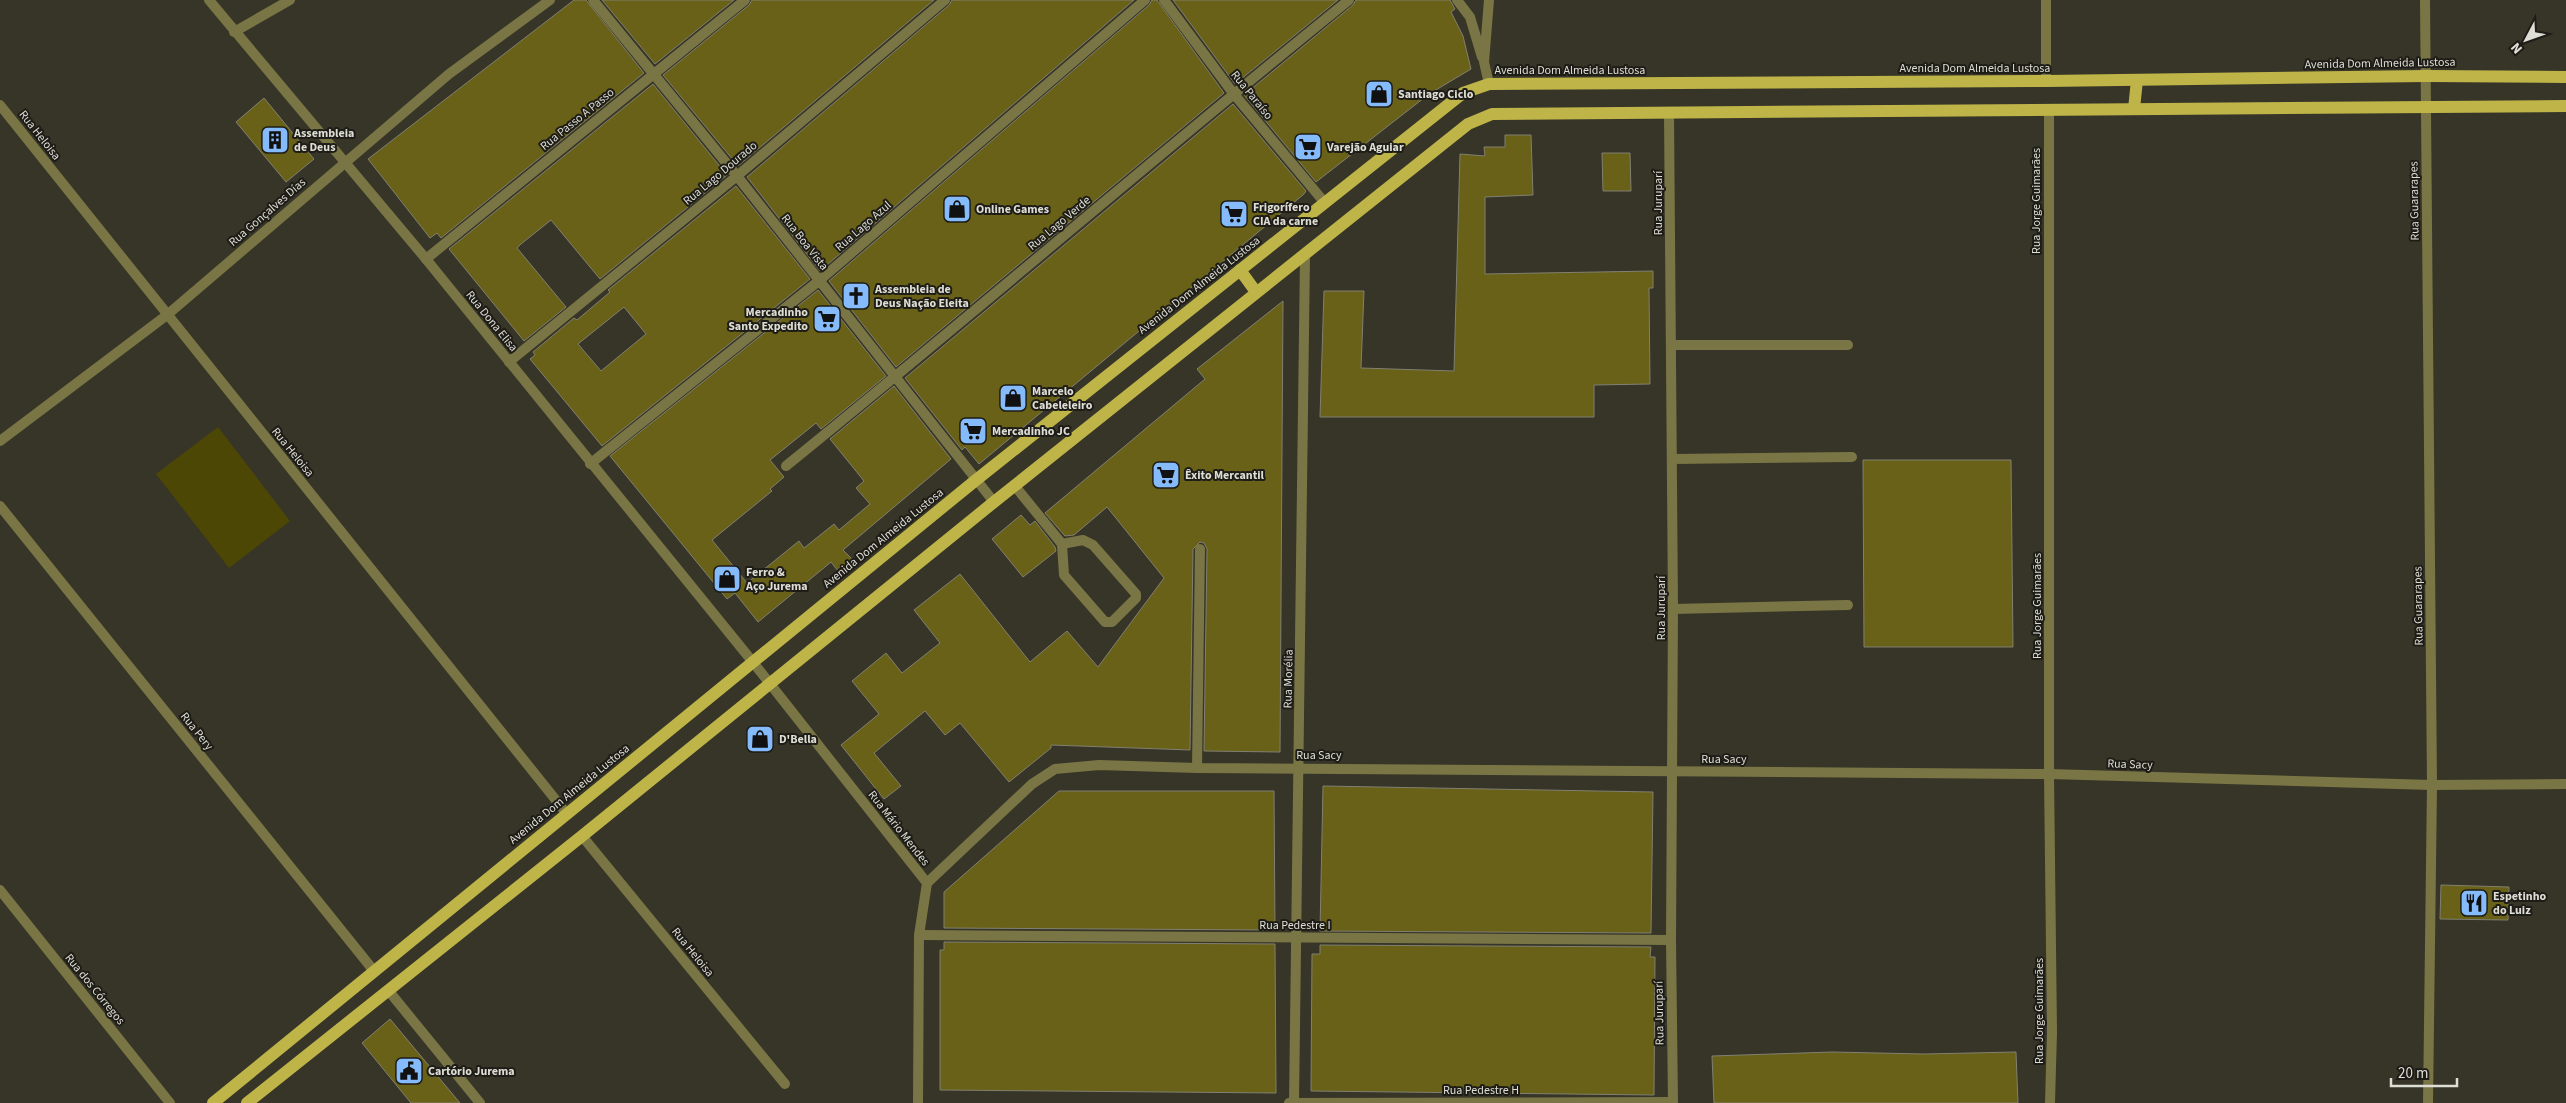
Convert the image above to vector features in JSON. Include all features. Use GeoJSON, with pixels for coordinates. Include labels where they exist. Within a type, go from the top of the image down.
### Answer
{"type":"FeatureCollection","features":[{"type":"Feature","properties":{"kind":"main road","name":"Avenida Dom Almeida Lustosa"},"geometry":{"type":"LineString","coordinates":[[213,1103],[976,480],[1463,93],[1489,84],[2046,81],[2426,76],[2566,77]]}},
{"type":"Feature","properties":{"kind":"main road"},"geometry":{"type":"LineString","coordinates":[[2134,110],[2137,80]]}},
{"type":"Feature","properties":{"kind":"main road"},"geometry":{"type":"LineString","coordinates":[[247,1103],[582,836],[1014,485],[1256,292],[1468,124],[1486,116],[1492,114],[2566,106]]}},
{"type":"Feature","properties":{"kind":"main road"},"geometry":{"type":"LineString","coordinates":[[1240,270],[1256,292]]}},
{"type":"Feature","properties":{"kind":"street","name":"Rua Dona Elisa"},"geometry":{"type":"LineString","coordinates":[[209,0],[426,259],[590,464],[752,661]]}},
{"type":"Feature","properties":{"kind":"street"},"geometry":{"type":"LineString","coordinates":[[234,32],[290,0]]}},
{"type":"Feature","properties":{"kind":"street","name":"Rua Gonçalves Días"},"geometry":{"type":"LineString","coordinates":[[0,441],[167,315],[449,74],[550,0]]}},
{"type":"Feature","properties":{"kind":"street","name":"Rua Boa Vista"},"geometry":{"type":"LineString","coordinates":[[593,0],[897,376],[994,502]]}},
{"type":"Feature","properties":{"kind":"street","name":"Rua Passo A Passo"},"geometry":{"type":"LineString","coordinates":[[426,259],[745,0]]}},
{"type":"Feature","properties":{"kind":"street","name":"Rua Lago Dourado"},"geometry":{"type":"LineString","coordinates":[[509,362],[737,176],[945,0]]}},
{"type":"Feature","properties":{"kind":"street","name":"Rua Lago Azul"},"geometry":{"type":"LineString","coordinates":[[590,464],[820,280],[1145,0]]}},
{"type":"Feature","properties":{"kind":"street","name":"Rua Paraíso"},"geometry":{"type":"LineString","coordinates":[[1164,0],[1233,93],[1325,203]]}},
{"type":"Feature","properties":{"kind":"street","name":"Rua Lago Verde"},"geometry":{"type":"LineString","coordinates":[[786,466],[897,376],[1233,93],[1348,0]]}},
{"type":"Feature","properties":{"kind":"street"},"geometry":{"type":"LineString","coordinates":[[1456,0],[1470,17],[1489,84]]}},
{"type":"Feature","properties":{"kind":"street"},"geometry":{"type":"LineString","coordinates":[[1484,62],[1489,0]]}},
{"type":"Feature","properties":{"kind":"street"},"geometry":{"type":"LineString","coordinates":[[2046,0],[2046,81]]}},
{"type":"Feature","properties":{"kind":"street"},"geometry":{"type":"LineString","coordinates":[[2425,0],[2426,76]]}},
{"type":"Feature","properties":{"kind":"street","name":"Rua Guararapes"},"geometry":{"type":"LineString","coordinates":[[2426,76],[2432,785],[2428,1103]]}},
{"type":"Feature","properties":{"kind":"street","name":"Rua Heloisa"},"geometry":{"type":"LineString","coordinates":[[0,105],[567,814]]}},
{"type":"Feature","properties":{"kind":"street","name":"Rua Jorge Guimarães"},"geometry":{"type":"LineString","coordinates":[[2049,110],[2049,774],[2052,1022],[2050,1103]]}},
{"type":"Feature","properties":{"kind":"street","name":"Rua Juruparí"},"geometry":{"type":"LineString","coordinates":[[1669,113],[1673,608],[1671,940],[1673,1102]]}},
{"type":"Feature","properties":{"kind":"street","name":"Rua Morélia"},"geometry":{"type":"LineString","coordinates":[[1294,1103],[1294,938],[1300,767],[1305,255]]}},
{"type":"Feature","properties":{"kind":"street"},"geometry":{"type":"LineString","coordinates":[[1671,345],[1848,345]]}},
{"type":"Feature","properties":{"kind":"street"},"geometry":{"type":"LineString","coordinates":[[1672,459],[1852,457]]}},
{"type":"Feature","properties":{"kind":"street"},"geometry":{"type":"LineString","coordinates":[[1014,485],[1062,544],[1064,574],[1105,622],[1112,622],[1136,598],[1134,592],[1088,541],[1062,544]]}},
{"type":"Feature","properties":{"kind":"street","name":"Rua Pery"},"geometry":{"type":"LineString","coordinates":[[0,506],[374,971]]}},
{"type":"Feature","properties":{"kind":"street"},"geometry":{"type":"LineString","coordinates":[[1197,768],[1200,550]]}},
{"type":"Feature","properties":{"kind":"street"},"geometry":{"type":"LineString","coordinates":[[1673,608],[1848,605]]}},
{"type":"Feature","properties":{"kind":"street","name":"Rua Mário Mendes"},"geometry":{"type":"LineString","coordinates":[[752,661],[927,883],[919,935],[918,1103]]}},
{"type":"Feature","properties":{"kind":"street","name":"Rua Sacy"},"geometry":{"type":"LineString","coordinates":[[927,883],[1032,784],[1055,769],[1099,765],[1197,768],[1300,767],[2049,774],[2432,785],[2566,784]]}},
{"type":"Feature","properties":{"kind":"street","name":"Rua Heloisa"},"geometry":{"type":"LineString","coordinates":[[582,836],[785,1084]]}},
{"type":"Feature","properties":{"kind":"street","name":"Rua dos Córregos"},"geometry":{"type":"LineString","coordinates":[[0,890],[170,1103]]}},
{"type":"Feature","properties":{"kind":"street","name":"Rua Pedestre I"},"geometry":{"type":"LineString","coordinates":[[919,935],[1671,940]]}},
{"type":"Feature","properties":{"kind":"street"},"geometry":{"type":"LineString","coordinates":[[388,990],[480,1103]]}},
{"type":"Feature","properties":{"kind":"street","name":"Rua Pedestre H"},"geometry":{"type":"LineString","coordinates":[[1289,1103],[1673,1102]]}},
{"type":"Feature","properties":{"kind":"shaded area"},"geometry":{"type":"Polygon","coordinates":[[[218,427],[290,521],[229,568],[156,474],[218,427]]]}},
{"type":"Feature","properties":{"kind":"building"},"geometry":{"type":"Polygon","coordinates":[[[574,0],[586,0],[644,73],[441,238],[437,233],[430,238],[368,159],[574,0]]]}},
{"type":"Feature","properties":{"kind":"building"},"geometry":{"type":"Polygon","coordinates":[[[602,0],[734,0],[655,64],[602,0]]]}},
{"type":"Feature","properties":{"kind":"building"},"geometry":{"type":"Polygon","coordinates":[[[752,0],[934,0],[738,166],[663,75],[749,5],[752,0]]]}},
{"type":"Feature","properties":{"kind":"building"},"geometry":{"type":"Polygon","coordinates":[[[952,0],[1134,0],[820,271],[747,177],[949,5],[952,0]]]}},
{"type":"Feature","properties":{"kind":"building"},"geometry":{"type":"Polygon","coordinates":[[[1152,0],[1157,0],[1224,93],[896,367],[829,281],[1149,5],[1152,0]]]}},
{"type":"Feature","properties":{"kind":"building"},"geometry":{"type":"Polygon","coordinates":[[[1173,0],[1338,0],[1235,84],[1173,0]]]}},
{"type":"Feature","properties":{"kind":"building"},"geometry":{"type":"Polygon","coordinates":[[[1356,0],[1450,0],[1455,9],[1451,12],[1463,36],[1471,69],[1429,94],[1316,182],[1244,95],[1353,5],[1356,0]]]}},
{"type":"Feature","properties":{"kind":"building"},"geometry":{"type":"Polygon","coordinates":[[[653,84],[727,175],[600,279],[551,220],[521,244],[517,248],[566,307],[524,341],[449,249],[653,84]]]}},
{"type":"Feature","properties":{"kind":"building","name":"Assembleia de Deus"},"geometry":{"type":"Polygon","coordinates":[[[264,98],[314,159],[286,182],[236,122],[264,98]]]}},
{"type":"Feature","properties":{"kind":"building"},"geometry":{"type":"Polygon","coordinates":[[[1233,104],[1306,191],[1304,194],[979,464],[965,447],[962,450],[905,378],[1233,104]]]}},
{"type":"Feature","properties":{"kind":"building"},"geometry":{"type":"Polygon","coordinates":[[[1505,135],[1531,135],[1533,195],[1485,197],[1485,274],[1653,271],[1653,288],[1649,288],[1650,384],[1594,385],[1594,417],[1320,417],[1324,291],[1364,291],[1361,368],[1454,371],[1460,154],[1485,156],[1484,147],[1505,147],[1505,135]]]}},
{"type":"Feature","properties":{"kind":"building"},"geometry":{"type":"Polygon","coordinates":[[[1602,153],[1630,153],[1631,191],[1603,191],[1602,153]]]}},
{"type":"Feature","properties":{"kind":"building"},"geometry":{"type":"Polygon","coordinates":[[[736,186],[810,279],[602,446],[530,359],[535,355],[533,352],[574,318],[577,320],[610,292],[608,290],[736,186]],[[624,307],[578,344],[601,371],[646,334],[624,307]]]}},
{"type":"Feature","properties":{"kind":"building"},"geometry":{"type":"Polygon","coordinates":[[[818,290],[886,376],[821,429],[816,423],[770,460],[784,477],[770,489],[772,491],[712,540],[747,583],[799,541],[804,548],[834,524],[839,530],[870,504],[856,488],[864,481],[830,439],[894,386],[951,459],[843,550],[852,559],[838,571],[831,562],[758,622],[735,593],[727,599],[610,456],[818,290]]]}},
{"type":"Feature","properties":{"kind":"building"},"geometry":{"type":"Polygon","coordinates":[[[1283,301],[1280,752],[1204,751],[1207,549],[1204,543],[1200,542],[1193,549],[1190,750],[1051,745],[1051,748],[1009,782],[960,723],[945,735],[925,711],[874,753],[901,786],[884,799],[841,745],[879,714],[852,681],[886,653],[902,673],[940,643],[914,610],[960,574],[1030,662],[1067,631],[1098,667],[1164,578],[1107,507],[1074,535],[1065,536],[1045,513],[1205,379],[1197,369],[1283,301]]]}},
{"type":"Feature","properties":{"kind":"building"},"geometry":{"type":"Polygon","coordinates":[[[1863,460],[2011,460],[2013,647],[1864,647],[1863,460]]]}},
{"type":"Feature","properties":{"kind":"building"},"geometry":{"type":"Polygon","coordinates":[[[1021,515],[1030,525],[1035,521],[1056,551],[1023,577],[992,539],[1021,515]]]}},
{"type":"Feature","properties":{"kind":"building"},"geometry":{"type":"Polygon","coordinates":[[[1323,786],[1653,792],[1651,933],[1320,931],[1323,786]]]}},
{"type":"Feature","properties":{"kind":"building"},"geometry":{"type":"Polygon","coordinates":[[[1059,791],[1274,791],[1275,930],[944,928],[944,892],[1059,791]]]}},
{"type":"Feature","properties":{"kind":"building","name":"Espetinho do Luiz"},"geometry":{"type":"Polygon","coordinates":[[[2441,885],[2509,887],[2508,920],[2440,919],[2441,885]]]}},
{"type":"Feature","properties":{"kind":"building"},"geometry":{"type":"Polygon","coordinates":[[[944,942],[1275,944],[1276,1093],[940,1090],[940,950],[944,950],[944,942]]]}},
{"type":"Feature","properties":{"kind":"building"},"geometry":{"type":"Polygon","coordinates":[[[1320,945],[1651,947],[1650,957],[1655,957],[1654,1095],[1311,1091],[1312,954],[1320,954],[1320,945]]]}},
{"type":"Feature","properties":{"kind":"building","name":"Cartório Jurema"},"geometry":{"type":"Polygon","coordinates":[[[390,1019],[460,1103],[411,1103],[362,1043],[390,1019]]]}},
{"type":"Feature","properties":{"kind":"building"},"geometry":{"type":"Polygon","coordinates":[[[1832,1052],[1924,1054],[2016,1052],[2018,1103],[1714,1103],[1712,1056],[1832,1052]]]}},
{"type":"Feature","properties":{"kind":"place","name":"Santiago Ciclo"},"geometry":{"type":"Point","coordinates":[1379,94]}},
{"type":"Feature","properties":{"kind":"place","name":"Assembleia de Deus"},"geometry":{"type":"Point","coordinates":[275,140]}},
{"type":"Feature","properties":{"kind":"place","name":"Varejão Aguiar"},"geometry":{"type":"Point","coordinates":[1308,147]}},
{"type":"Feature","properties":{"kind":"place","name":"Online Games"},"geometry":{"type":"Point","coordinates":[957,209]}},
{"type":"Feature","properties":{"kind":"place","name":"Frigorífero CIA da carne"},"geometry":{"type":"Point","coordinates":[1234,214]}},
{"type":"Feature","properties":{"kind":"place","name":"Assembleia de Deus Nação Eleita"},"geometry":{"type":"Point","coordinates":[856,296]}},
{"type":"Feature","properties":{"kind":"place","name":"Mercadinho Santo Expedito"},"geometry":{"type":"Point","coordinates":[827,319]}},
{"type":"Feature","properties":{"kind":"place","name":"Marcelo Cabeleleiro"},"geometry":{"type":"Point","coordinates":[1013,398]}},
{"type":"Feature","properties":{"kind":"place","name":"Mercadinho JC"},"geometry":{"type":"Point","coordinates":[973,431]}},
{"type":"Feature","properties":{"kind":"place","name":"Êxito Mercantil"},"geometry":{"type":"Point","coordinates":[1166,475]}},
{"type":"Feature","properties":{"kind":"place","name":"Ferro & Aço Jurema"},"geometry":{"type":"Point","coordinates":[727,579]}},
{"type":"Feature","properties":{"kind":"place","name":"D'Bella"},"geometry":{"type":"Point","coordinates":[760,739]}},
{"type":"Feature","properties":{"kind":"place","name":"Espetinho do Luiz"},"geometry":{"type":"Point","coordinates":[2474,903]}},
{"type":"Feature","properties":{"kind":"place","name":"Cartório Jurema"},"geometry":{"type":"Point","coordinates":[409,1071]}}]}
